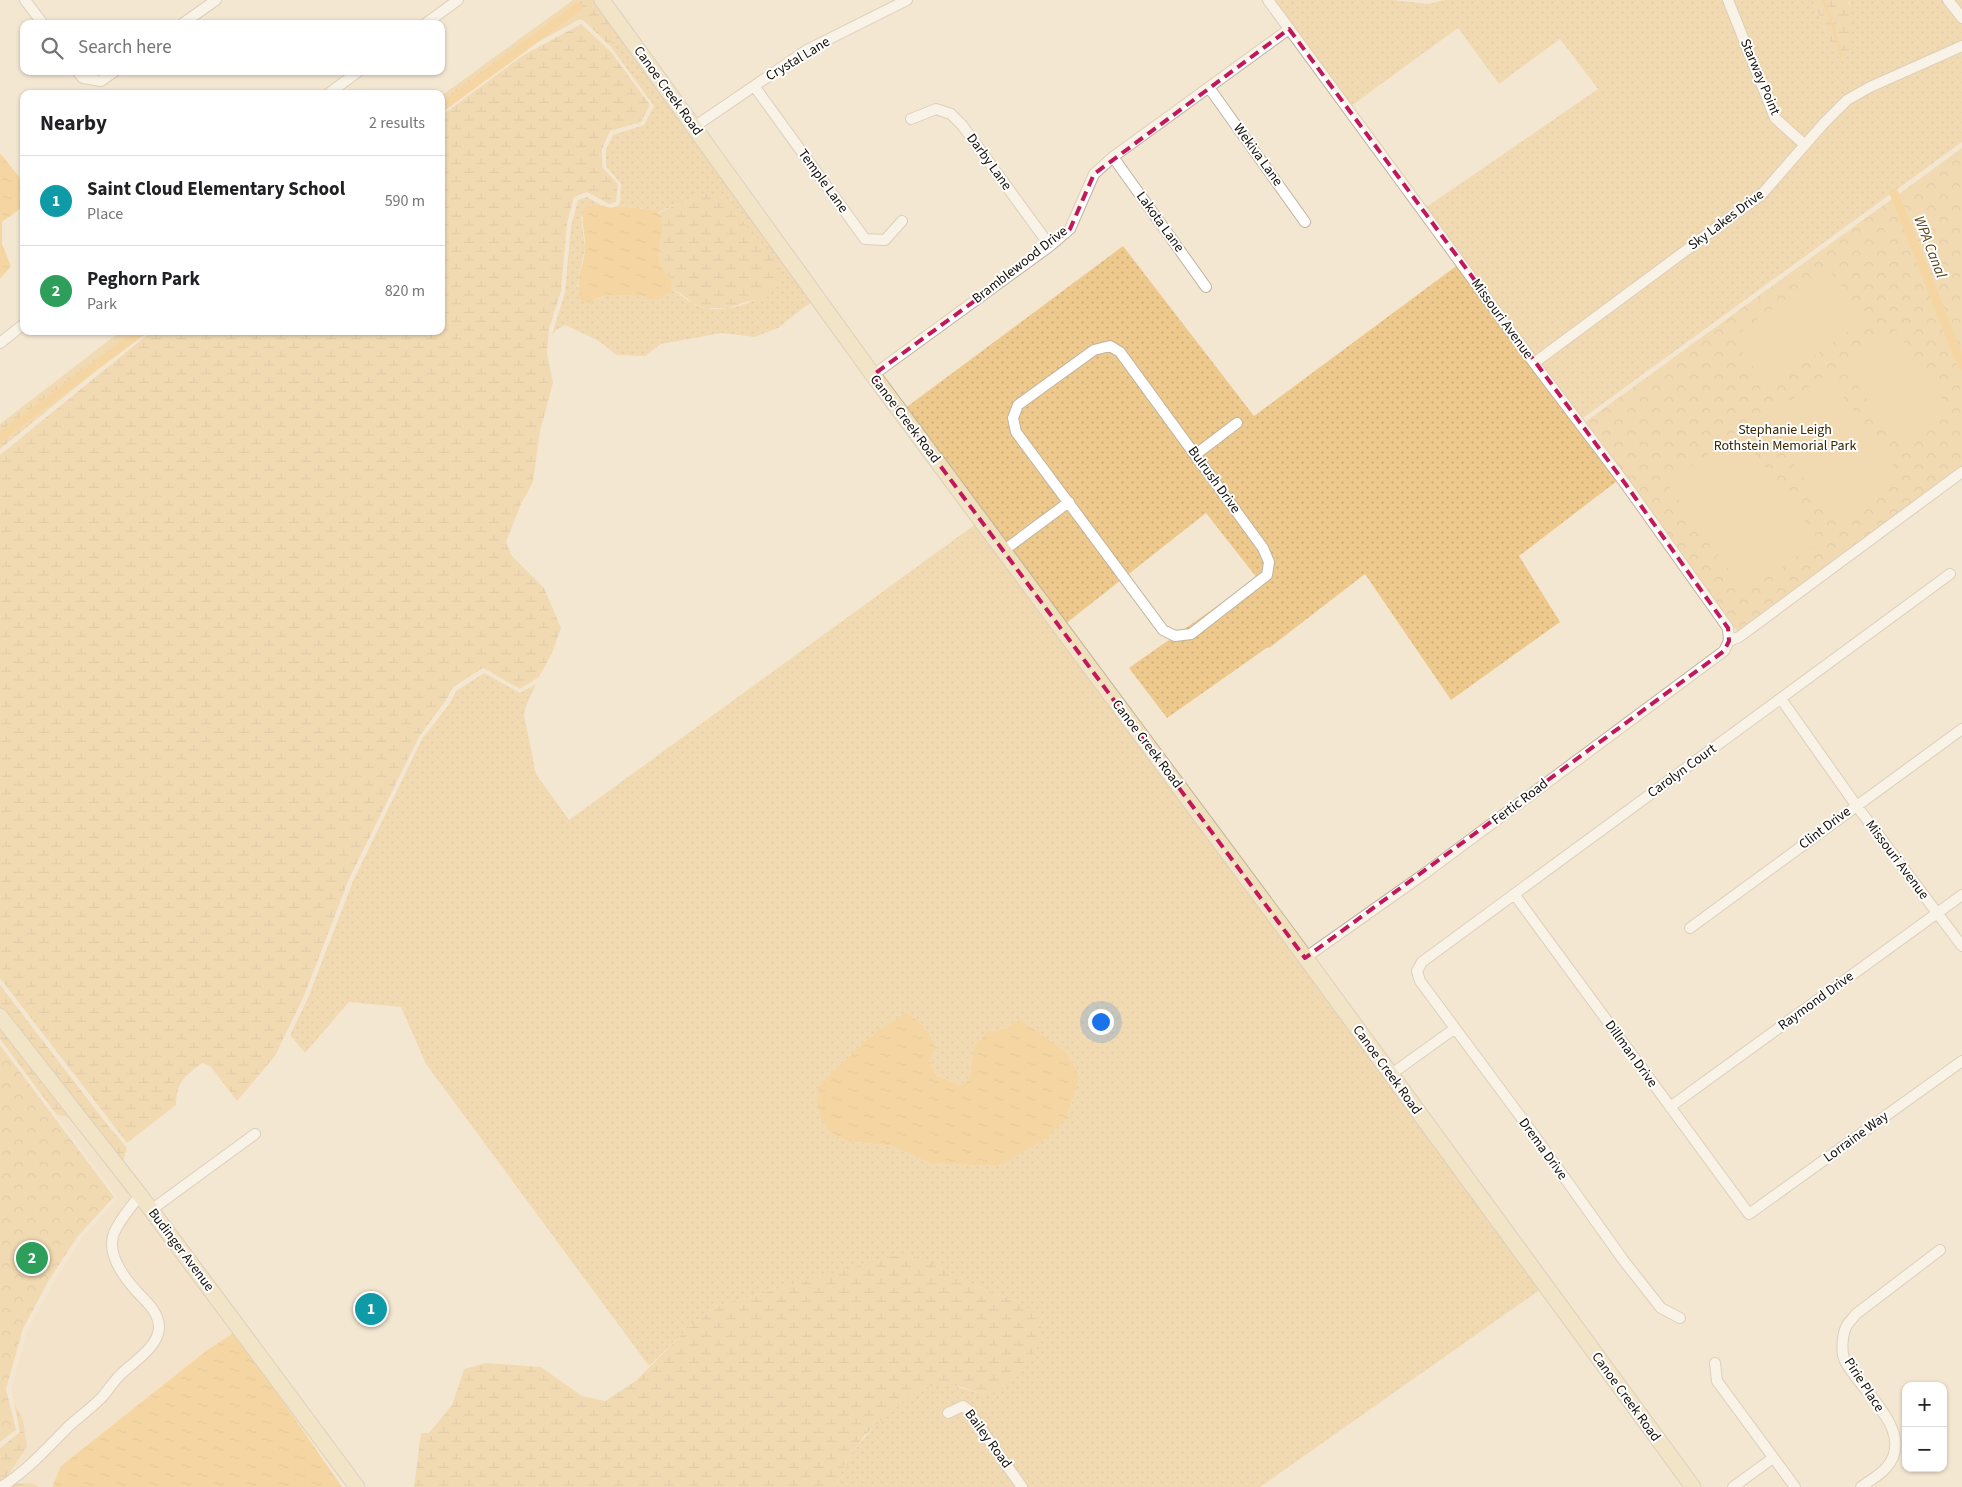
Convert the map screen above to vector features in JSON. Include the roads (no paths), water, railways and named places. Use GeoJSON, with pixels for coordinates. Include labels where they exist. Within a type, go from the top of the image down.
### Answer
{"type":"FeatureCollection","features":[{"type":"Feature","properties":{"kind":"main road","name":"Canoe Creek Road"},"geometry":{"type":"LineString","coordinates":[[604,2],[873,374],[1693,1487]]}},
{"type":"Feature","properties":{"kind":"main road","name":"Budinger Avenue"},"geometry":{"type":"LineString","coordinates":[[0,1016],[140,1195],[357,1487]]}},
{"type":"Feature","properties":{"kind":"street"},"geometry":{"type":"LineString","coordinates":[[26,0],[40,20]]}},
{"type":"Feature","properties":{"kind":"street"},"geometry":{"type":"LineString","coordinates":[[188,20],[216,0]]}},
{"type":"Feature","properties":{"kind":"street"},"geometry":{"type":"LineString","coordinates":[[430,20],[458,0]]}},
{"type":"Feature","properties":{"kind":"street","name":"Crystal Lane"},"geometry":{"type":"LineString","coordinates":[[694,127],[807,50],[907,0]]}},
{"type":"Feature","properties":{"kind":"street","name":"Missouri Avenue"},"geometry":{"type":"LineString","coordinates":[[1268,0],[1534,363],[1624,482],[1728,628],[1729,641]]}},
{"type":"Feature","properties":{"kind":"street","name":"Starway Point"},"geometry":{"type":"LineString","coordinates":[[1728,0],[1774,118],[1805,145]]}},
{"type":"Feature","properties":{"kind":"street"},"geometry":{"type":"LineString","coordinates":[[1948,0],[1962,18]]}},
{"type":"Feature","properties":{"kind":"street","name":"Bramblewood Drive"},"geometry":{"type":"LineString","coordinates":[[873,374],[1050,246],[1070,229],[1094,174],[1113,157],[1289,29]]}},
{"type":"Feature","properties":{"kind":"street","name":"Sky Lakes Drive"},"geometry":{"type":"LineString","coordinates":[[1534,363],[1762,194],[1847,100],[1870,87],[1962,46]]}},
{"type":"Feature","properties":{"kind":"street"},"geometry":{"type":"LineString","coordinates":[[80,75],[83,78],[101,81],[109,75]]}},
{"type":"Feature","properties":{"kind":"street"},"geometry":{"type":"LineString","coordinates":[[333,90],[354,75]]}},
{"type":"Feature","properties":{"kind":"street","name":"Temple Lane"},"geometry":{"type":"LineString","coordinates":[[754,86],[864,239],[886,240],[902,220]]}},
{"type":"Feature","properties":{"kind":"street","name":"Wekiva Lane"},"geometry":{"type":"LineString","coordinates":[[1210,88],[1305,222]]}},
{"type":"Feature","properties":{"kind":"street","name":"Darby Lane"},"geometry":{"type":"LineString","coordinates":[[911,119],[936,109],[952,114],[1050,246]]}},
{"type":"Feature","properties":{"kind":"street","name":"Lakota Lane"},"geometry":{"type":"LineString","coordinates":[[1113,157],[1206,287]]}},
{"type":"Feature","properties":{"kind":"street"},"geometry":{"type":"LineString","coordinates":[[0,343],[20,327]]}},
{"type":"Feature","properties":{"kind":"street","name":"Bulrush Drive"},"geometry":{"type":"LineString","coordinates":[[1110,346],[1120,352],[1263,548],[1269,562],[1267,575],[1190,634],[1175,636],[1163,630],[1068,502],[1016,432],[1013,418],[1018,406],[1094,350],[1110,346]]}},
{"type":"Feature","properties":{"kind":"street"},"geometry":{"type":"LineString","coordinates":[[1195,455],[1237,423]]}},
{"type":"Feature","properties":{"kind":"street","name":"Fertic Road"},"geometry":{"type":"LineString","coordinates":[[1305,958],[1424,874],[1724,651],[1729,641],[1739,637],[1962,472]]}},
{"type":"Feature","properties":{"kind":"street"},"geometry":{"type":"LineString","coordinates":[[1003,551],[1068,502]]}},
{"type":"Feature","properties":{"kind":"street","name":"Carolyn Court"},"geometry":{"type":"LineString","coordinates":[[1417,970],[1422,962],[1950,574]]}},
{"type":"Feature","properties":{"kind":"street","name":"Missouri Avenue"},"geometry":{"type":"LineString","coordinates":[[1781,699],[1856,805],[1962,946]]}},
{"type":"Feature","properties":{"kind":"street","name":"Clint Drive"},"geometry":{"type":"LineString","coordinates":[[1690,928],[1962,729]]}},
{"type":"Feature","properties":{"kind":"street","name":"Dillman Drive"},"geometry":{"type":"LineString","coordinates":[[1514,894],[1749,1214]]}},
{"type":"Feature","properties":{"kind":"street","name":"Raymond Drive"},"geometry":{"type":"LineString","coordinates":[[1670,1107],[1962,895]]}},
{"type":"Feature","properties":{"kind":"street","name":"Drema Drive"},"geometry":{"type":"LineString","coordinates":[[1417,970],[1420,981],[1454,1030],[1529,1128],[1629,1267],[1661,1308],[1680,1318]]}},
{"type":"Feature","properties":{"kind":"street"},"geometry":{"type":"LineString","coordinates":[[1390,1075],[1454,1030]]}},
{"type":"Feature","properties":{"kind":"street","name":"Lorraine Way"},"geometry":{"type":"LineString","coordinates":[[1749,1214],[1962,1061]]}},
{"type":"Feature","properties":{"kind":"street"},"geometry":{"type":"LineString","coordinates":[[151,1210],[256,1134]]}},
{"type":"Feature","properties":{"kind":"street"},"geometry":{"type":"LineString","coordinates":[[1,1487],[27,1468],[69,1426],[104,1395],[120,1375],[142,1356],[156,1336],[159,1329],[153,1308],[124,1277],[117,1263],[114,1246],[113,1235],[119,1223],[140,1195]]}},
{"type":"Feature","properties":{"kind":"street","name":"Pirie Place"},"geometry":{"type":"LineString","coordinates":[[1861,1487],[1886,1468],[1896,1451],[1894,1434],[1888,1419],[1845,1360],[1843,1346],[1846,1327],[1856,1314],[1940,1250]]}},
{"type":"Feature","properties":{"kind":"street"},"geometry":{"type":"LineString","coordinates":[[1715,1363],[1717,1381],[1795,1487]]}},
{"type":"Feature","properties":{"kind":"street","name":"Bailey Road"},"geometry":{"type":"LineString","coordinates":[[948,1413],[963,1406],[967,1409],[1022,1487]]}},
{"type":"Feature","properties":{"kind":"street"},"geometry":{"type":"LineString","coordinates":[[1733,1487],[1773,1458]]}},
{"type":"Feature","properties":{"kind":"water"},"geometry":{"type":"Polygon","coordinates":[[[0,153],[20,178],[20,209],[2,222],[2,244],[11,266],[0,279],[0,153]]]}},
{"type":"Feature","properties":{"kind":"water"},"geometry":{"type":"Polygon","coordinates":[[[594,205],[611,208],[618,206],[646,209],[658,212],[663,225],[659,249],[660,264],[671,279],[671,291],[664,296],[651,300],[641,295],[606,295],[587,303],[581,300],[579,279],[585,248],[583,213],[584,208],[594,205]]]}},
{"type":"Feature","properties":{"kind":"water"},"geometry":{"type":"Polygon","coordinates":[[[906,1013],[917,1020],[924,1028],[936,1048],[929,1060],[936,1075],[960,1085],[969,1080],[974,1046],[988,1031],[1002,1030],[1020,1020],[1063,1050],[1075,1066],[1079,1080],[1067,1117],[1047,1138],[999,1166],[929,1163],[893,1146],[846,1141],[830,1132],[821,1119],[816,1100],[820,1084],[875,1032],[906,1013]]]}},
{"type":"Feature","properties":{"kind":"water"},"geometry":{"type":"Polygon","coordinates":[[[235,1332],[342,1487],[52,1487],[61,1466],[206,1351],[235,1332]]]}},
{"type":"Feature","properties":{"kind":"waterway"},"geometry":{"type":"LineString","coordinates":[[1823,0],[1833,26],[1841,56]]}},
{"type":"Feature","properties":{"kind":"waterway"},"geometry":{"type":"LineString","coordinates":[[445,105],[578,7]]}},
{"type":"Feature","properties":{"kind":"waterway","name":"WPA Canal"},"geometry":{"type":"LineString","coordinates":[[1894,193],[1962,366]]}},
{"type":"Feature","properties":{"kind":"waterway"},"geometry":{"type":"LineString","coordinates":[[0,437],[137,335]]}},
{"type":"Feature","properties":{"kind":"place","name":"Peghorn Park"},"geometry":{"type":"Point","coordinates":[32,1258]}},
{"type":"Feature","properties":{"kind":"place","name":"Saint Cloud Elementary School"},"geometry":{"type":"Point","coordinates":[371,1309]}},
{"type":"Feature","properties":{"kind":"park label","name":"Stephanie Leigh Rothstein Memorial Park"},"geometry":{"type":"Point","coordinates":[1785,438]}}]}
